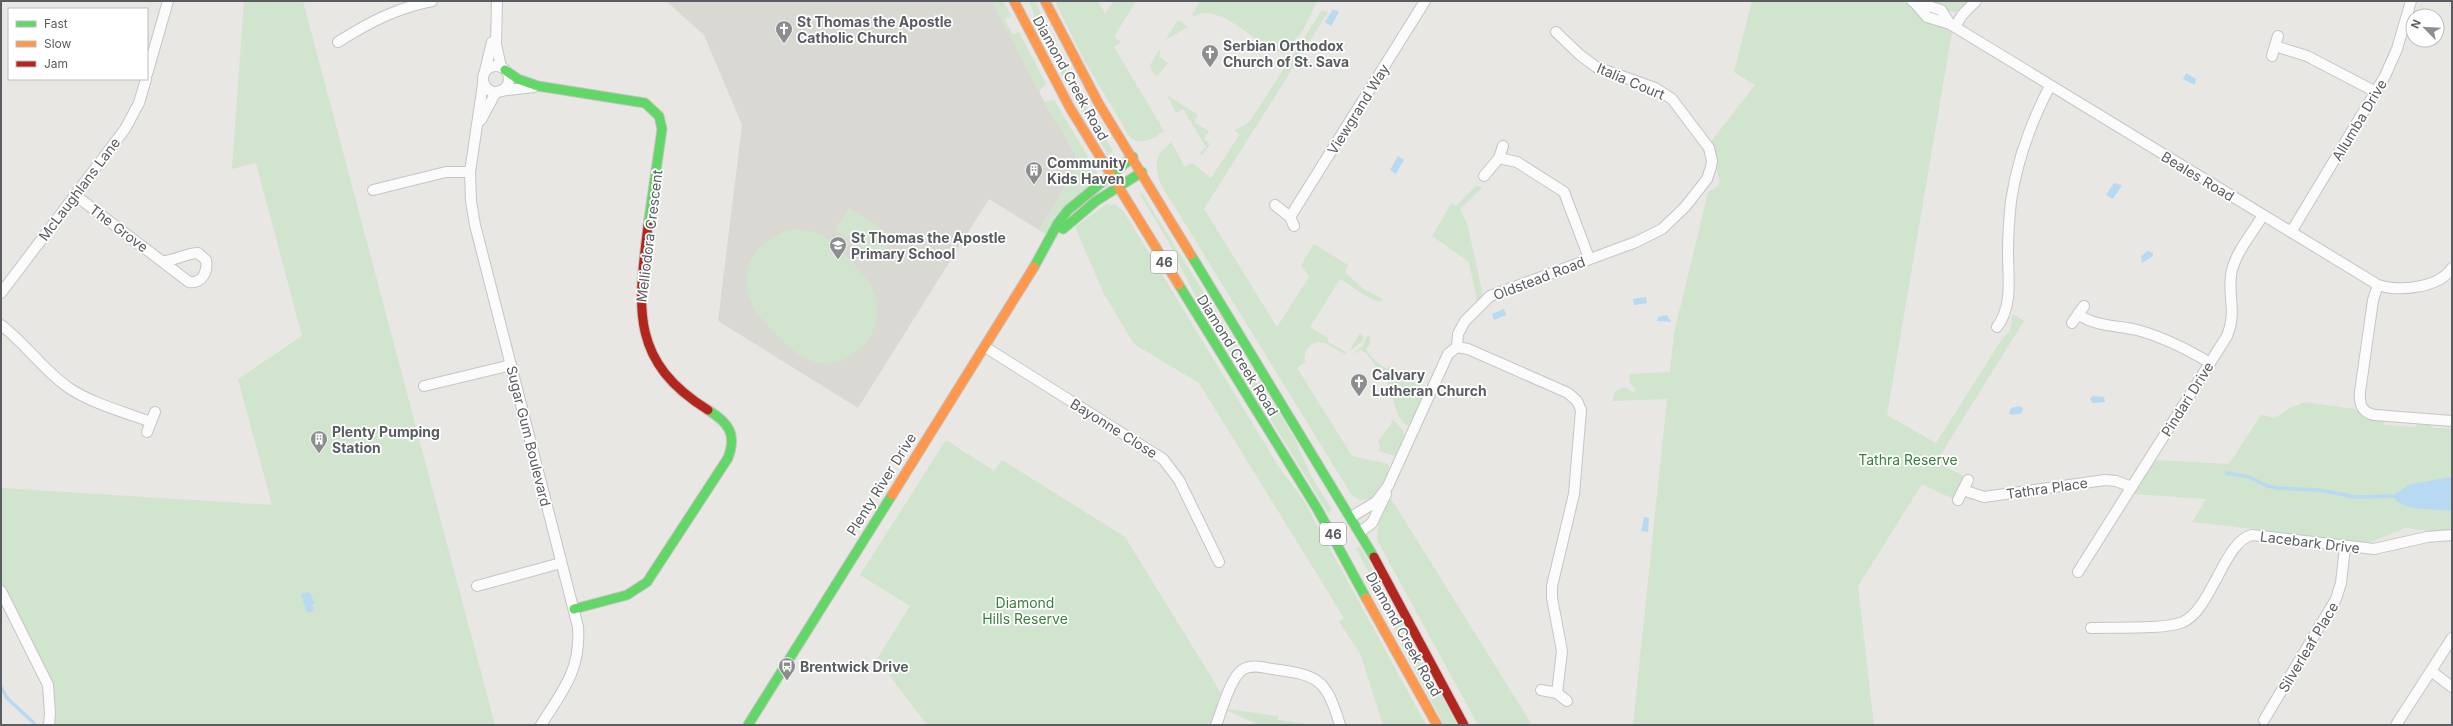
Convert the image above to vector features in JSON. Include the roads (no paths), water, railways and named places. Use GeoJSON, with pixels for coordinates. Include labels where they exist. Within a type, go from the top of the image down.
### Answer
{"type":"FeatureCollection","features":[{"type":"Feature","properties":{"kind":"main road","name":"Diamond Creek Road"},"geometry":{"type":"LineString","coordinates":[[1014,1],[1043,60],[1118,188],[1337,530],[1437,725]]}},
{"type":"Feature","properties":{"kind":"main road","name":"Diamond Creek Road"},"geometry":{"type":"LineString","coordinates":[[1045,1],[1086,80],[1360,532],[1464,725]]}},
{"type":"Feature","properties":{"kind":"main road","name":"Melliodora Crescent"},"geometry":{"type":"LineString","coordinates":[[503,69],[518,79],[538,86],[639,101],[649,105],[659,116],[662,129],[640,293],[644,331],[652,354],[665,375],[683,393],[726,424],[733,440],[728,458],[655,572],[647,582],[627,595],[574,609]]}},
{"type":"Feature","properties":{"kind":"main road","name":"Plenty River Drive"},"geometry":{"type":"LineString","coordinates":[[748,725],[985,347],[1039,259],[1058,223],[1068,210],[1110,174],[1133,157]]}},
{"type":"Feature","properties":{"kind":"main road","name":"Plenty River Drive"},"geometry":{"type":"LineString","coordinates":[[1039,259],[1058,234],[1077,216],[1142,172]]}},
{"type":"Feature","properties":{"kind":"main road"},"geometry":{"type":"LineString","coordinates":[[1351,517],[1337,530],[1348,538],[1360,532]]}},
{"type":"Feature","properties":{"kind":"street"},"geometry":{"type":"LineString","coordinates":[[148,71],[168,1]]}},
{"type":"Feature","properties":{"kind":"street"},"geometry":{"type":"LineString","coordinates":[[338,42],[375,20],[404,8],[432,1]]}},
{"type":"Feature","properties":{"kind":"street"},"geometry":{"type":"LineString","coordinates":[[495,27],[483,84],[488,90],[498,92],[508,82],[496,48],[495,27],[497,1]]}},
{"type":"Feature","properties":{"kind":"street","name":"Viewgrand Way"},"geometry":{"type":"LineString","coordinates":[[1276,205],[1292,221],[1425,1]]}},
{"type":"Feature","properties":{"kind":"street"},"geometry":{"type":"LineString","coordinates":[[1952,26],[1976,1]]}},
{"type":"Feature","properties":{"kind":"street","name":"Allumba Drive"},"geometry":{"type":"LineString","coordinates":[[2291,232],[2376,92],[2397,49],[2411,1]]}},
{"type":"Feature","properties":{"kind":"street","name":"Beales Road"},"geometry":{"type":"LineString","coordinates":[[1913,2],[1941,10],[1952,26],[2378,285],[2390,288],[2431,284],[2444,278],[2452,268]]}},
{"type":"Feature","properties":{"kind":"street","name":"Italia Court"},"geometry":{"type":"LineString","coordinates":[[1556,32],[1580,55],[1596,67],[1655,88],[1672,99],[1709,148],[1712,161],[1707,178]]}},
{"type":"Feature","properties":{"kind":"street"},"geometry":{"type":"LineString","coordinates":[[2272,56],[2276,41],[2312,58],[2376,92]]}},
{"type":"Feature","properties":{"kind":"street"},"geometry":{"type":"LineString","coordinates":[[485,71],[493,66],[503,69]]}},
{"type":"Feature","properties":{"kind":"street","name":"McLaughlans Lane"},"geometry":{"type":"LineString","coordinates":[[1,293],[133,116],[146,80]]}},
{"type":"Feature","properties":{"kind":"street","name":"Sugar Gum Boulevard"},"geometry":{"type":"LineString","coordinates":[[483,84],[470,172],[470,201],[578,627],[578,656],[569,678],[541,725]]}},
{"type":"Feature","properties":{"kind":"street","name":"Melliodora Crescent"},"geometry":{"type":"LineString","coordinates":[[498,92],[538,86]]}},
{"type":"Feature","properties":{"kind":"street"},"geometry":{"type":"LineString","coordinates":[[1997,327],[2004,316],[2008,298],[2008,232],[2014,186],[2029,133],[2050,86]]}},
{"type":"Feature","properties":{"kind":"street","name":"Sugar Gum Boulevard"},"geometry":{"type":"LineString","coordinates":[[474,139],[484,113],[498,92]]}},
{"type":"Feature","properties":{"kind":"street"},"geometry":{"type":"LineString","coordinates":[[1484,176],[1499,158],[1503,146]]}},
{"type":"Feature","properties":{"kind":"street"},"geometry":{"type":"LineString","coordinates":[[1499,158],[1517,162],[1564,192],[1589,258]]}},
{"type":"Feature","properties":{"kind":"street"},"geometry":{"type":"LineString","coordinates":[[373,190],[446,172],[470,172]]}},
{"type":"Feature","properties":{"kind":"street","name":"Oldstead Road"},"geometry":{"type":"LineString","coordinates":[[1360,532],[1372,523],[1378,514],[1388,486],[1448,354],[1457,347],[1458,334],[1465,321],[1490,296],[1589,258],[1636,242],[1662,229],[1686,207],[1707,178]]}},
{"type":"Feature","properties":{"kind":"street","name":"The Grove"},"geometry":{"type":"LineString","coordinates":[[75,195],[163,261]]}},
{"type":"Feature","properties":{"kind":"street","name":"Pindari Drive"},"geometry":{"type":"LineString","coordinates":[[2078,572],[2226,336],[2232,319],[2230,283],[2234,266],[2263,215]]}},
{"type":"Feature","properties":{"kind":"street"},"geometry":{"type":"LineString","coordinates":[[2378,285],[2373,300],[2360,392],[2361,406],[2368,414],[2452,421]]}},
{"type":"Feature","properties":{"kind":"street"},"geometry":{"type":"LineString","coordinates":[[2078,314],[2092,323],[2135,330],[2156,336],[2210,363]]}},
{"type":"Feature","properties":{"kind":"street"},"geometry":{"type":"LineString","coordinates":[[1,325],[26,345],[47,369],[68,388],[87,398],[151,422]]}},
{"type":"Feature","properties":{"kind":"street","name":"Bayonne Close"},"geometry":{"type":"LineString","coordinates":[[985,347],[1162,459],[1179,480],[1219,562]]}},
{"type":"Feature","properties":{"kind":"street"},"geometry":{"type":"LineString","coordinates":[[1457,347],[1468,349],[1568,393],[1577,401],[1581,410],[1571,509],[1552,586],[1553,605],[1562,651],[1557,693]]}},
{"type":"Feature","properties":{"kind":"street"},"geometry":{"type":"LineString","coordinates":[[424,386],[511,365]]}},
{"type":"Feature","properties":{"kind":"street"},"geometry":{"type":"LineString","coordinates":[[147,432],[155,412]]}},
{"type":"Feature","properties":{"kind":"street"},"geometry":{"type":"LineString","coordinates":[[1958,500],[1968,480]]}},
{"type":"Feature","properties":{"kind":"street","name":"Tathra Place"},"geometry":{"type":"LineString","coordinates":[[1963,490],[1984,497],[2105,480],[2116,481],[2132,486]]}},
{"type":"Feature","properties":{"kind":"street","name":"Oldstead Road"},"geometry":{"type":"LineString","coordinates":[[1351,517],[1376,502],[1388,486]]}},
{"type":"Feature","properties":{"kind":"street","name":"Lacebark Drive"},"geometry":{"type":"LineString","coordinates":[[2091,628],[2169,625],[2184,621],[2200,604],[2236,546],[2245,537],[2252,535],[2345,547],[2385,548],[2427,536],[2452,535]]}},
{"type":"Feature","properties":{"kind":"street","name":"Silverleaf Place"},"geometry":{"type":"LineString","coordinates":[[2264,720],[2336,599],[2341,583],[2345,547]]}},
{"type":"Feature","properties":{"kind":"street"},"geometry":{"type":"LineString","coordinates":[[477,586],[561,563]]}},
{"type":"Feature","properties":{"kind":"street"},"geometry":{"type":"LineString","coordinates":[[1,591],[48,685],[50,713],[49,725]]}},
{"type":"Feature","properties":{"kind":"street"},"geometry":{"type":"LineString","coordinates":[[2396,725],[2452,638]]}},
{"type":"Feature","properties":{"kind":"street"},"geometry":{"type":"LineString","coordinates":[[1216,725],[1237,676],[1243,669],[1251,666],[1295,672],[1317,681],[1329,693],[1340,725]]}},
{"type":"Feature","properties":{"kind":"street"},"geometry":{"type":"LineString","coordinates":[[2431,672],[2452,687]]}},
{"type":"Feature","properties":{"kind":"street"},"geometry":{"type":"LineString","coordinates":[[1541,690],[1557,693],[1567,701]]}},
{"type":"Feature","properties":{"kind":"water"},"geometry":{"type":"Polygon","coordinates":[[[1333,9],[1339,12],[1331,26],[1325,22],[1333,9]]]}},
{"type":"Feature","properties":{"kind":"water"},"geometry":{"type":"Polygon","coordinates":[[[2186,73],[2196,79],[2195,85],[2183,79],[2186,73]]]}},
{"type":"Feature","properties":{"kind":"water"},"geometry":{"type":"Polygon","coordinates":[[[1398,156],[1404,160],[1396,174],[1390,170],[1398,156]]]}},
{"type":"Feature","properties":{"kind":"water"},"geometry":{"type":"Polygon","coordinates":[[[2114,183],[2122,185],[2113,199],[2106,195],[2114,183]]]}},
{"type":"Feature","properties":{"kind":"water"},"geometry":{"type":"Polygon","coordinates":[[[2148,251],[2153,253],[2153,256],[2142,263],[2141,256],[2148,251]]]}},
{"type":"Feature","properties":{"kind":"water"},"geometry":{"type":"Polygon","coordinates":[[[1646,297],[1647,303],[1634,305],[1633,299],[1646,297]]]}},
{"type":"Feature","properties":{"kind":"water"},"geometry":{"type":"Polygon","coordinates":[[[1504,309],[1506,315],[1494,320],[1492,314],[1504,309]]]}},
{"type":"Feature","properties":{"kind":"water"},"geometry":{"type":"Polygon","coordinates":[[[1667,315],[1671,322],[1657,321],[1658,317],[1667,315]]]}},
{"type":"Feature","properties":{"kind":"water"},"geometry":{"type":"Polygon","coordinates":[[[2093,396],[2104,397],[2105,402],[2092,403],[2090,399],[2093,396]]]}},
{"type":"Feature","properties":{"kind":"water"},"geometry":{"type":"Polygon","coordinates":[[[2019,406],[2023,408],[2022,413],[2013,415],[2009,414],[2011,408],[2019,406]]]}},
{"type":"Feature","properties":{"kind":"water"},"geometry":{"type":"Polygon","coordinates":[[[2452,477],[2452,511],[2413,508],[2400,503],[2395,499],[2396,493],[2411,484],[2452,477]]]}},
{"type":"Feature","properties":{"kind":"water"},"geometry":{"type":"Polygon","coordinates":[[[1644,517],[1649,518],[1648,532],[1641,531],[1644,517]]]}},
{"type":"Feature","properties":{"kind":"water"},"geometry":{"type":"Polygon","coordinates":[[[309,592],[315,603],[312,604],[314,611],[307,613],[301,594],[309,592]]]}},
{"type":"Feature","properties":{"kind":"waterway"},"geometry":{"type":"LineString","coordinates":[[2227,473],[2249,477],[2267,486],[2278,488],[2319,490],[2356,497],[2398,496]]}},
{"type":"Feature","properties":{"kind":"waterway"},"geometry":{"type":"LineString","coordinates":[[1,687],[7,698],[34,723]]}},
{"type":"Feature","properties":{"kind":"place","name":"St Thomas the Apostle Catholic Church"},"geometry":{"type":"Point","coordinates":[784,44]}},
{"type":"Feature","properties":{"kind":"place","name":"Serbian Orthodox Church of St. Sava"},"geometry":{"type":"Point","coordinates":[1210,68]}},
{"type":"Feature","properties":{"kind":"place","name":"Community Kids Haven"},"geometry":{"type":"Point","coordinates":[1034,185]}},
{"type":"Feature","properties":{"kind":"place","name":"St Thomas the Apostle Primary School"},"geometry":{"type":"Point","coordinates":[838,260]}},
{"type":"Feature","properties":{"kind":"place","name":"Calvary Lutheran Church"},"geometry":{"type":"Point","coordinates":[1359,397]}},
{"type":"Feature","properties":{"kind":"place","name":"Plenty Pumping Station"},"geometry":{"type":"Point","coordinates":[319,454]}},
{"type":"Feature","properties":{"kind":"place","name":"Brentwick Drive"},"geometry":{"type":"Point","coordinates":[787,681]}},
{"type":"Feature","properties":{"kind":"park label","name":"Tathra Reserve"},"geometry":{"type":"Point","coordinates":[1908,459]}},
{"type":"Feature","properties":{"kind":"park label","name":"Diamond Hills Reserve"},"geometry":{"type":"Point","coordinates":[1025,610]}}]}
